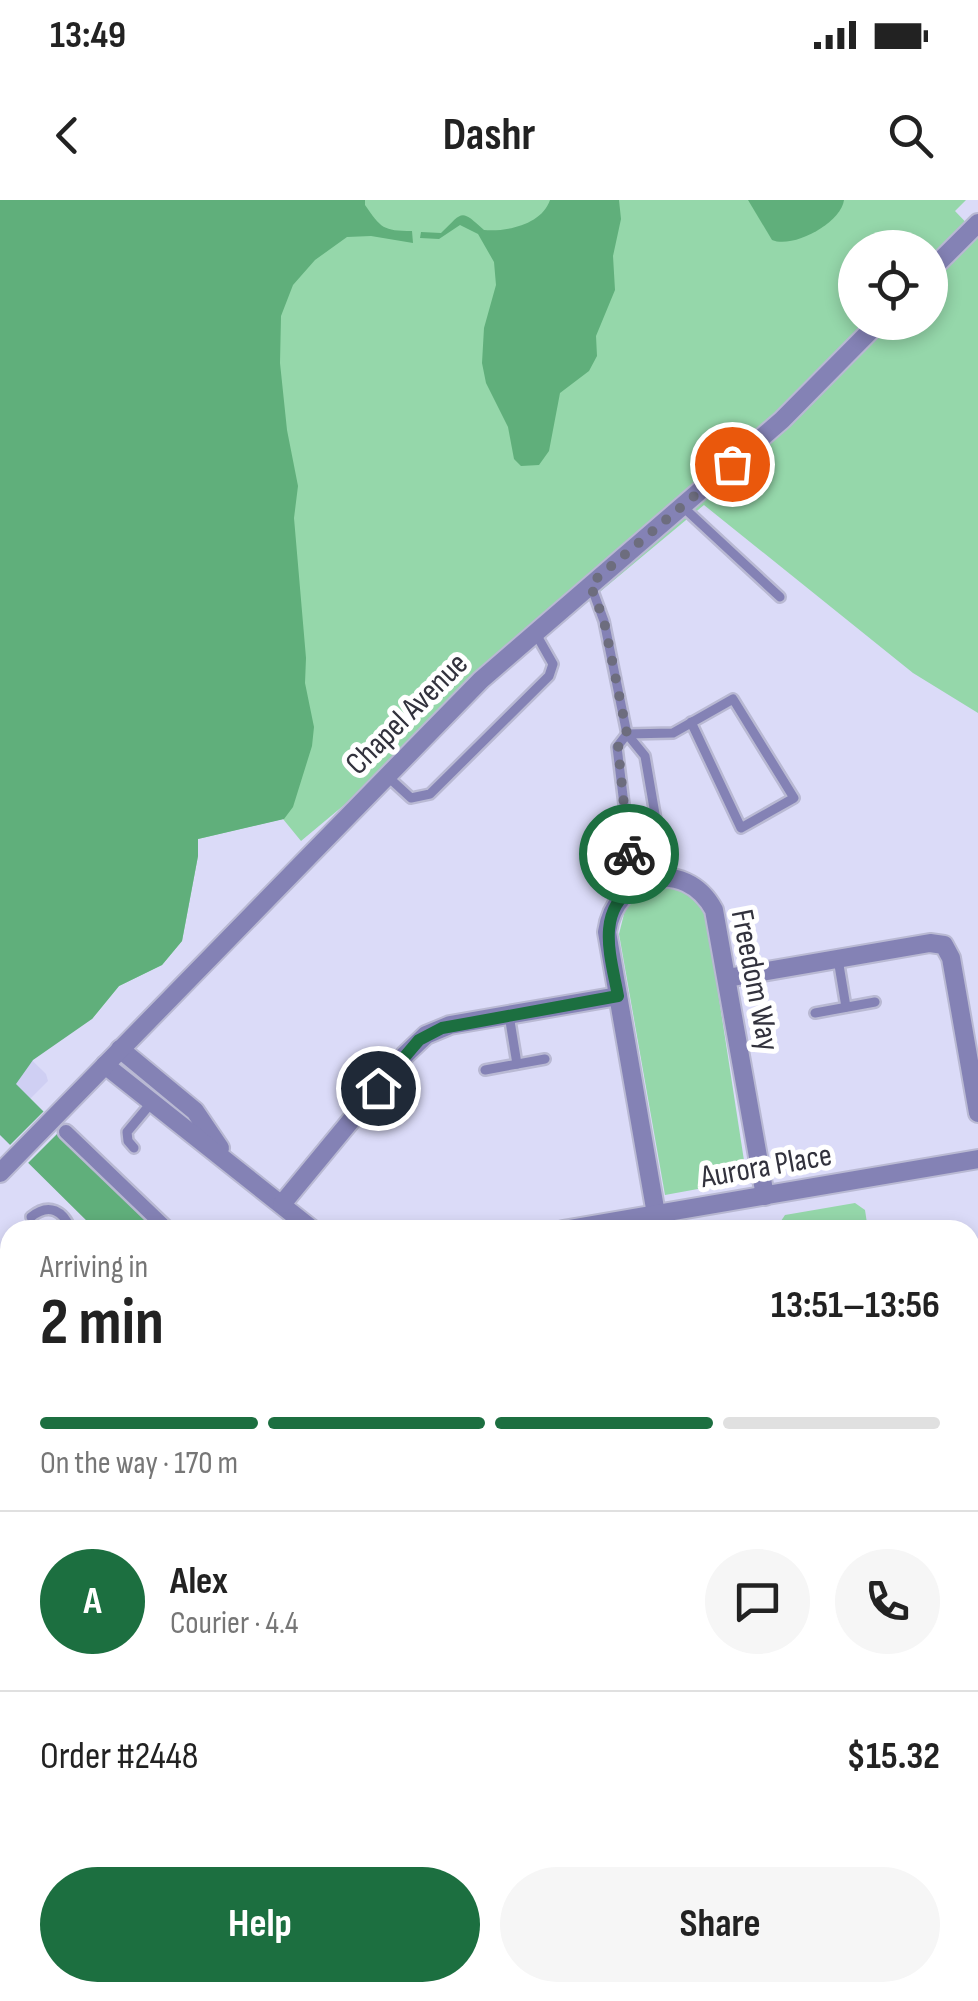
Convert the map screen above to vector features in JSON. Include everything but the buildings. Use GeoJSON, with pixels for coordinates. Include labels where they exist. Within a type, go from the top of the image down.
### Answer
{"type":"FeatureCollection","features":[{"type":"Feature","properties":{"kind":"street"},"geometry":{"type":"LineString","coordinates":[[948,253],[978,223]]}},
{"type":"Feature","properties":{"kind":"street","name":"Chapel Avenue"},"geometry":{"type":"LineString","coordinates":[[0,1173],[60,1126],[105,1065],[386,775],[534,632],[782,420],[861,340]]}},
{"type":"Feature","properties":{"kind":"street"},"geometry":{"type":"LineString","coordinates":[[656,1214],[608,925],[620,898],[634,886],[666,878]]}},
{"type":"Feature","properties":{"kind":"street","name":"Freedom Way"},"geometry":{"type":"LineString","coordinates":[[666,878],[686,882],[710,902],[719,926],[764,1196]]}},
{"type":"Feature","properties":{"kind":"street"},"geometry":{"type":"LineString","coordinates":[[728,978],[934,943],[944,945],[951,958],[978,1113]]}},
{"type":"Feature","properties":{"kind":"street"},"geometry":{"type":"LineString","coordinates":[[282,1204],[413,1046],[433,1031],[618,996]]}},
{"type":"Feature","properties":{"kind":"street"},"geometry":{"type":"LineString","coordinates":[[120,1049],[195,1111],[232,1164]]}},
{"type":"Feature","properties":{"kind":"street"},"geometry":{"type":"LineString","coordinates":[[105,1065],[301,1220]]}},
{"type":"Feature","properties":{"kind":"street"},"geometry":{"type":"LineString","coordinates":[[60,1126],[158,1220]]}},
{"type":"Feature","properties":{"kind":"street","name":"Aurora Place"},"geometry":{"type":"LineString","coordinates":[[621,1220],[978,1159]]}},
{"type":"Feature","properties":{"kind":"lane"},"geometry":{"type":"LineString","coordinates":[[683,507],[780,598]]}},
{"type":"Feature","properties":{"kind":"lane"},"geometry":{"type":"LineString","coordinates":[[590,584],[604,621],[627,734],[645,756],[666,878]]}},
{"type":"Feature","properties":{"kind":"lane"},"geometry":{"type":"LineString","coordinates":[[386,775],[411,798],[430,794],[549,676],[553,664],[534,632]]}},
{"type":"Feature","properties":{"kind":"lane"},"geometry":{"type":"LineString","coordinates":[[627,734],[672,733],[732,699],[794,798],[741,828],[692,722]]}},
{"type":"Feature","properties":{"kind":"lane"},"geometry":{"type":"LineString","coordinates":[[627,734],[618,747],[634,886]]}},
{"type":"Feature","properties":{"kind":"lane"},"geometry":{"type":"LineString","coordinates":[[627,831],[657,825]]}},
{"type":"Feature","properties":{"kind":"lane"},"geometry":{"type":"LineString","coordinates":[[838,959],[846,1007]]}},
{"type":"Feature","properties":{"kind":"lane"},"geometry":{"type":"LineString","coordinates":[[814,1013],[876,1002]]}},
{"type":"Feature","properties":{"kind":"lane"},"geometry":{"type":"LineString","coordinates":[[508,1015],[517,1064]]}},
{"type":"Feature","properties":{"kind":"lane"},"geometry":{"type":"LineString","coordinates":[[484,1070],[546,1059]]}},
{"type":"Feature","properties":{"kind":"lane"},"geometry":{"type":"LineString","coordinates":[[360,1110],[384,1120],[397,1117],[408,1108],[411,1088],[396,1067]]}},
{"type":"Feature","properties":{"kind":"lane"},"geometry":{"type":"LineString","coordinates":[[134,1148],[128,1141],[128,1132],[166,1086]]}},
{"type":"Feature","properties":{"kind":"lane"},"geometry":{"type":"LineString","coordinates":[[32,1217],[43,1210],[58,1211],[67,1220]]}},
{"type":"Feature","properties":{"kind":"shaded area"},"geometry":{"type":"Polygon","coordinates":[[[0,200],[365,200],[384,227],[412,231],[413,243],[371,236],[347,237],[315,260],[293,285],[281,316],[280,363],[298,486],[294,518],[305,683],[314,727],[293,807],[284,819],[198,839],[182,941],[162,965],[119,986],[92,1019],[33,1060],[16,1084],[152,1220],[86,1220],[0,1135],[0,200]]]}},
{"type":"Feature","properties":{"kind":"shaded area"},"geometry":{"type":"Polygon","coordinates":[[[110,200],[966,200],[955,211],[978,235],[978,713],[913,673],[704,505],[301,841],[283,819],[198,839],[182,941],[162,965],[119,986],[92,1019],[0,1017],[0,620],[110,200]]]}},
{"type":"Feature","properties":{"kind":"shaded area"},"geometry":{"type":"Polygon","coordinates":[[[550,200],[619,200],[621,219],[613,256],[615,290],[596,336],[597,356],[589,371],[560,393],[549,451],[539,465],[521,466],[514,459],[508,427],[486,383],[482,363],[484,328],[496,285],[494,262],[478,234],[460,225],[439,239],[420,238],[421,232],[441,233],[462,215],[484,230],[513,228],[540,215],[550,200]]]}},
{"type":"Feature","properties":{"kind":"shaded area"},"geometry":{"type":"Polygon","coordinates":[[[748,200],[844,200],[834,217],[815,232],[781,242],[772,240],[748,200]]]}},
{"type":"Feature","properties":{"kind":"shaded area"},"geometry":{"type":"Polygon","coordinates":[[[671,887],[687,893],[706,914],[747,1180],[665,1195],[619,934],[627,902],[645,889],[671,887]]]}},
{"type":"Feature","properties":{"kind":"shaded area"},"geometry":{"type":"Polygon","coordinates":[[[2,1031],[46,1074],[48,1081],[30,1099],[0,1069],[2,1031]]]}},
{"type":"Feature","properties":{"kind":"shaded area"},"geometry":{"type":"Polygon","coordinates":[[[855,1203],[865,1210],[866,1220],[782,1220],[785,1215],[855,1203]]]}},
{"type":"Feature","properties":{"kind":"pier"},"geometry":{"type":"Polygon","coordinates":[[[45,1110],[63,1128],[24,1167],[6,1149],[45,1110]]]}},
{"type":"Feature","properties":{"kind":"way so far"},"geometry":{"type":"LineString","coordinates":[[629,854],[618,747],[627,734],[604,621],[590,584],[732,464]]}},
{"type":"Feature","properties":{"kind":"route"},"geometry":{"type":"LineString","coordinates":[[378,1088],[419,1040],[442,1028],[618,996],[607,932],[616,904],[634,886],[629,854]]}}]}
